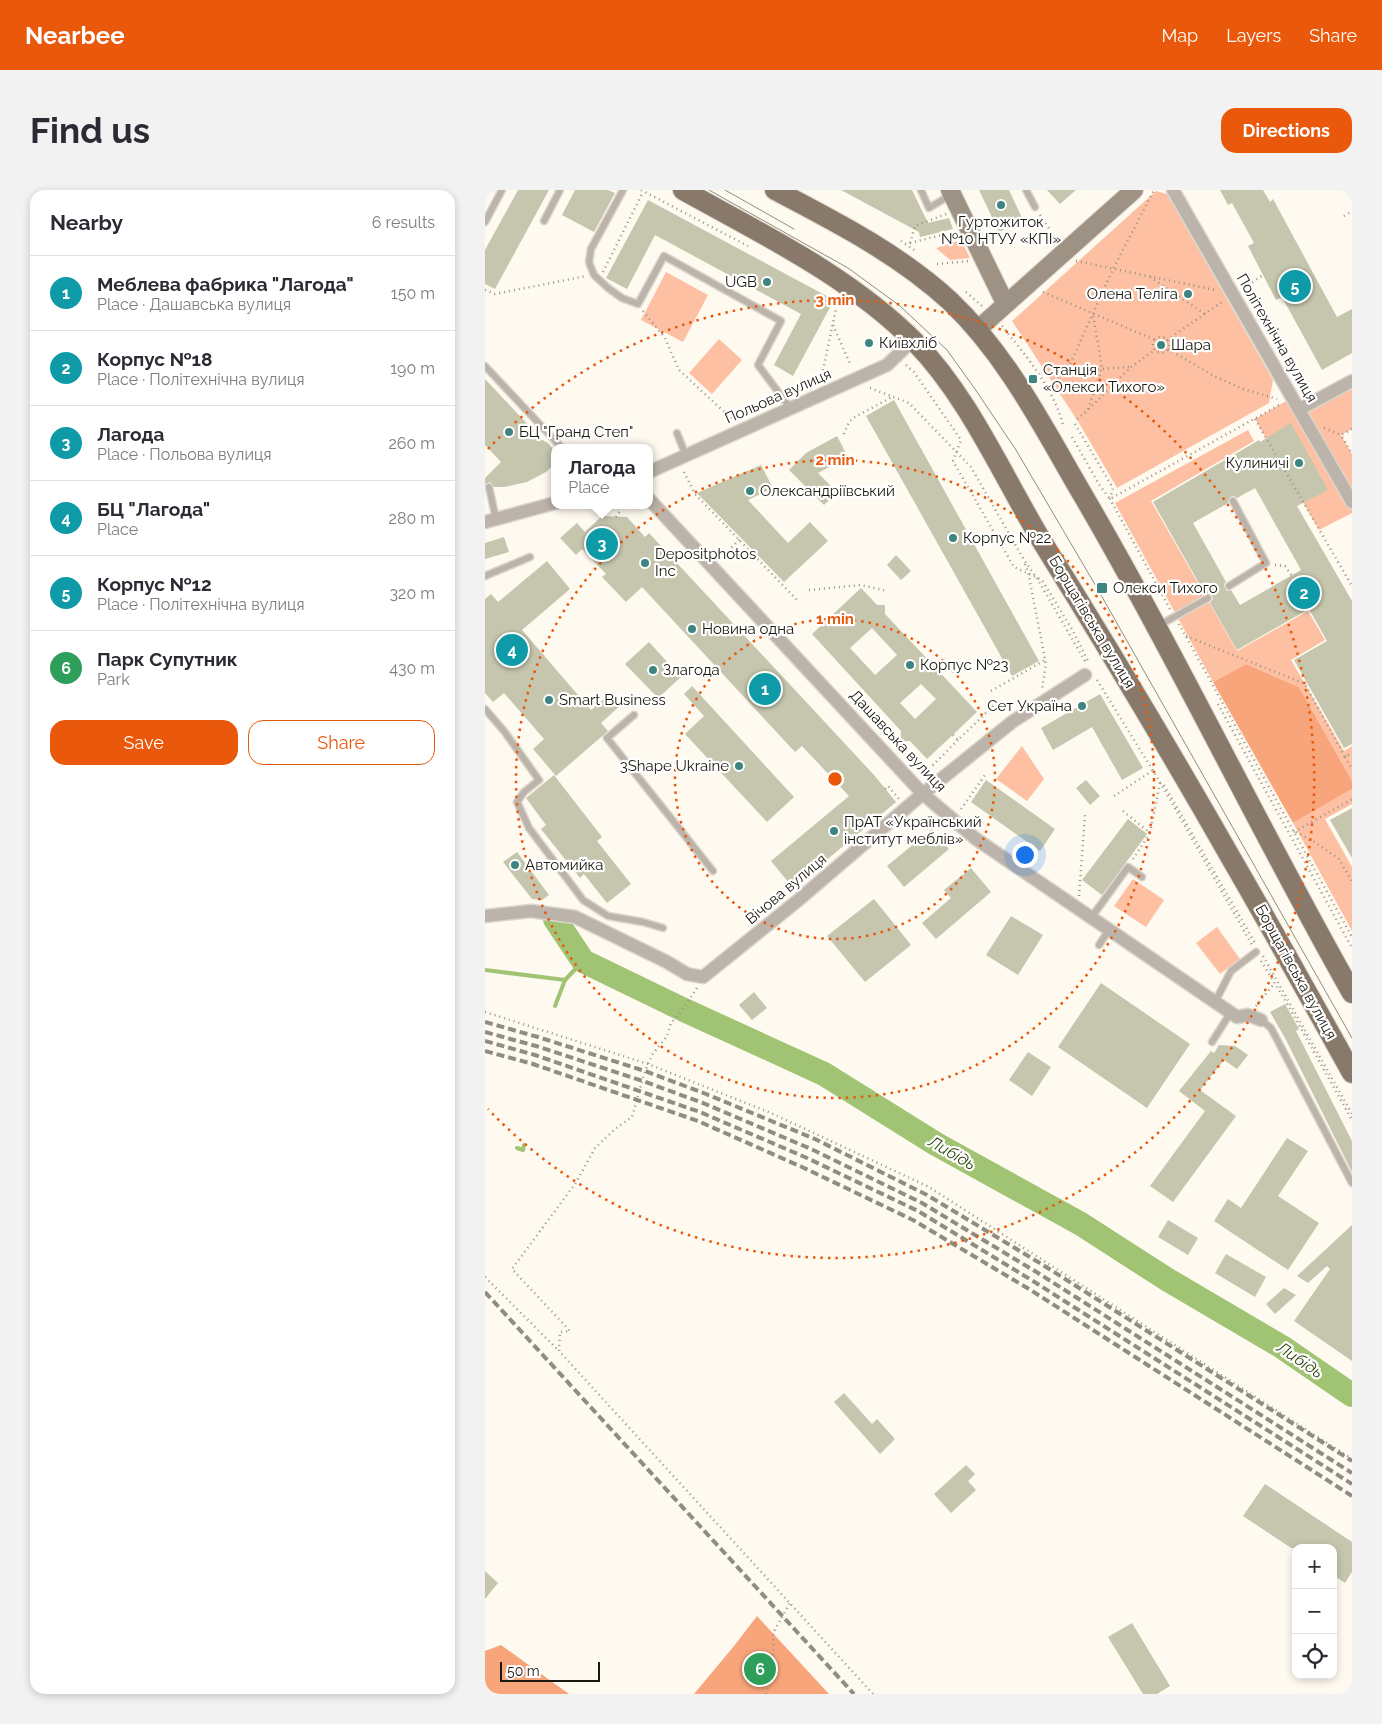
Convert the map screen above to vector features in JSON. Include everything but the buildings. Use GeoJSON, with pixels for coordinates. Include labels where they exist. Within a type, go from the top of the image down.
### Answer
{"type":"FeatureCollection","features":[{"type":"Feature","properties":{"kind":"main road","name":"Борщагівська вулиця"},"geometry":{"type":"LineString","coordinates":[[683,190],[801,256],[842,282],[879,310],[930,358],[970,415],[1024,511],[1113,657],[1225,847],[1352,1073]]}},
{"type":"Feature","properties":{"kind":"main road"},"geometry":{"type":"LineString","coordinates":[[775,190],[877,246],[917,274],[951,302],[1000,358],[1020,388],[1096,518],[1157,627],[1272,848],[1352,993]]}},
{"type":"Feature","properties":{"kind":"street"},"geometry":{"type":"LineString","coordinates":[[977,330],[1134,190]]}},
{"type":"Feature","properties":{"kind":"street","name":"Політехнічна вулиця"},"geometry":{"type":"LineString","coordinates":[[1173,190],[1352,502]]}},
{"type":"Feature","properties":{"kind":"street"},"geometry":{"type":"LineString","coordinates":[[951,192],[1005,304]]}},
{"type":"Feature","properties":{"kind":"street","name":"Польова вулиця"},"geometry":{"type":"LineString","coordinates":[[653,470],[887,365],[913,340]]}},
{"type":"Feature","properties":{"kind":"street"},"geometry":{"type":"LineString","coordinates":[[1300,409],[1352,381]]}},
{"type":"Feature","properties":{"kind":"street","name":"Дашавська вулиця"},"geometry":{"type":"LineString","coordinates":[[653,502],[923,794],[976,839],[1237,1017],[1248,1015],[1261,1020]]}},
{"type":"Feature","properties":{"kind":"street"},"geometry":{"type":"LineString","coordinates":[[490,521],[551,504]]}},
{"type":"Feature","properties":{"kind":"street","name":"Вічова вулиця"},"geometry":{"type":"LineString","coordinates":[[703,977],[1012,722],[1090,672]]}},
{"type":"Feature","properties":{"kind":"street"},"geometry":{"type":"LineString","coordinates":[[485,916],[531,911],[575,916],[687,974],[703,977]]}},
{"type":"Feature","properties":{"kind":"lane"},"geometry":{"type":"LineString","coordinates":[[485,222],[502,190]]}},
{"type":"Feature","properties":{"kind":"lane"},"geometry":{"type":"LineString","coordinates":[[544,220],[560,190]]}},
{"type":"Feature","properties":{"kind":"lane"},"geometry":{"type":"LineString","coordinates":[[623,190],[591,249],[589,262],[597,277],[621,298],[638,304],[664,256],[781,321],[758,365],[791,409]]}},
{"type":"Feature","properties":{"kind":"lane"},"geometry":{"type":"LineString","coordinates":[[921,190],[929,208],[951,192]]}},
{"type":"Feature","properties":{"kind":"lane"},"geometry":{"type":"LineString","coordinates":[[1026,190],[1035,207]]}},
{"type":"Feature","properties":{"kind":"lane"},"geometry":{"type":"LineString","coordinates":[[485,366],[558,444]]}},
{"type":"Feature","properties":{"kind":"lane"},"geometry":{"type":"LineString","coordinates":[[677,433],[686,456]]}},
{"type":"Feature","properties":{"kind":"lane"},"geometry":{"type":"LineString","coordinates":[[489,487],[490,521]]}},
{"type":"Feature","properties":{"kind":"lane"},"geometry":{"type":"LineString","coordinates":[[1229,586],[1267,564],[1233,500]]}},
{"type":"Feature","properties":{"kind":"lane"},"geometry":{"type":"LineString","coordinates":[[485,576],[530,557]]}},
{"type":"Feature","properties":{"kind":"lane"},"geometry":{"type":"LineString","coordinates":[[1157,627],[1208,598]]}},
{"type":"Feature","properties":{"kind":"lane"},"geometry":{"type":"LineString","coordinates":[[485,708],[539,780],[524,792],[517,802],[529,828],[583,900],[607,916],[643,922],[663,928]]}},
{"type":"Feature","properties":{"kind":"lane"},"geometry":{"type":"LineString","coordinates":[[634,715],[607,738],[713,871]]}},
{"type":"Feature","properties":{"kind":"lane"},"geometry":{"type":"LineString","coordinates":[[1091,918],[1128,866],[1142,877]]}},
{"type":"Feature","properties":{"kind":"lane"},"geometry":{"type":"LineString","coordinates":[[1099,945],[1109,930]]}},
{"type":"Feature","properties":{"kind":"lane"},"geometry":{"type":"LineString","coordinates":[[1215,1002],[1231,971],[1256,952]]}},
{"type":"Feature","properties":{"kind":"lane"},"geometry":{"type":"LineString","coordinates":[[1212,1042],[1231,1012]]}},
{"type":"Feature","properties":{"kind":"lane"},"geometry":{"type":"LineString","coordinates":[[1261,1020],[1271,1028],[1352,1183]]}},
{"type":"Feature","properties":{"kind":"path"},"geometry":{"type":"LineString","coordinates":[[1051,385],[1067,371],[1092,312],[1154,190]]}},
{"type":"Feature","properties":{"kind":"path"},"geometry":{"type":"LineString","coordinates":[[485,290],[495,294],[597,277],[642,191],[755,250]]}},
{"type":"Feature","properties":{"kind":"path"},"geometry":{"type":"LineString","coordinates":[[1035,207],[1049,231],[1059,242]]}},
{"type":"Feature","properties":{"kind":"path"},"geometry":{"type":"LineString","coordinates":[[1345,216],[1352,211]]}},
{"type":"Feature","properties":{"kind":"path"},"geometry":{"type":"LineString","coordinates":[[951,212],[915,226],[910,243],[960,230]]}},
{"type":"Feature","properties":{"kind":"path"},"geometry":{"type":"LineString","coordinates":[[937,264],[975,260]]}},
{"type":"Feature","properties":{"kind":"path"},"geometry":{"type":"LineString","coordinates":[[1071,260],[1234,294]]}},
{"type":"Feature","properties":{"kind":"path"},"geometry":{"type":"LineString","coordinates":[[1252,282],[1263,275]]}},
{"type":"Feature","properties":{"kind":"path"},"geometry":{"type":"LineString","coordinates":[[1149,276],[1205,314]]}},
{"type":"Feature","properties":{"kind":"path"},"geometry":{"type":"LineString","coordinates":[[1037,290],[1155,340]]}},
{"type":"Feature","properties":{"kind":"path"},"geometry":{"type":"LineString","coordinates":[[1167,340],[1234,294]]}},
{"type":"Feature","properties":{"kind":"path"},"geometry":{"type":"LineString","coordinates":[[821,380],[840,299],[835,295]]}},
{"type":"Feature","properties":{"kind":"path"},"geometry":{"type":"LineString","coordinates":[[638,304],[665,338],[679,370],[733,420]]}},
{"type":"Feature","properties":{"kind":"path"},"geometry":{"type":"LineString","coordinates":[[1088,410],[1101,368],[1092,312]]}},
{"type":"Feature","properties":{"kind":"path"},"geometry":{"type":"LineString","coordinates":[[833,323],[851,366]]}},
{"type":"Feature","properties":{"kind":"path"},"geometry":{"type":"LineString","coordinates":[[1161,337],[1167,340],[1169,344],[1168,349],[1161,353],[1155,350],[1153,345],[1155,340],[1161,337]]}},
{"type":"Feature","properties":{"kind":"path"},"geometry":{"type":"LineString","coordinates":[[1110,499],[1286,401],[1243,388],[1214,376],[1168,349]]}},
{"type":"Feature","properties":{"kind":"path"},"geometry":{"type":"LineString","coordinates":[[1077,419],[1131,367],[1155,350]]}},
{"type":"Feature","properties":{"kind":"path"},"geometry":{"type":"LineString","coordinates":[[897,357],[914,372],[961,440],[953,461],[1014,567],[1028,572],[1038,580],[1042,580],[1073,632],[1090,672]]}},
{"type":"Feature","properties":{"kind":"path"},"geometry":{"type":"LineString","coordinates":[[1067,371],[1131,367]]}},
{"type":"Feature","properties":{"kind":"path"},"geometry":{"type":"LineString","coordinates":[[869,388],[909,403],[971,467],[1090,672],[1185,820],[1352,1114]]}},
{"type":"Feature","properties":{"kind":"path"},"geometry":{"type":"LineString","coordinates":[[844,434],[849,422],[853,418],[893,397]]}},
{"type":"Feature","properties":{"kind":"path"},"geometry":{"type":"LineString","coordinates":[[1255,419],[1352,586]]}},
{"type":"Feature","properties":{"kind":"path"},"geometry":{"type":"LineString","coordinates":[[1075,424],[1113,488],[1110,499]]}},
{"type":"Feature","properties":{"kind":"path"},"geometry":{"type":"LineString","coordinates":[[1341,435],[1352,428]]}},
{"type":"Feature","properties":{"kind":"path"},"geometry":{"type":"LineString","coordinates":[[1335,432],[1341,435],[1352,454]]}},
{"type":"Feature","properties":{"kind":"path"},"geometry":{"type":"LineString","coordinates":[[1072,437],[1100,486],[1110,499],[1352,937]]}},
{"type":"Feature","properties":{"kind":"path"},"geometry":{"type":"LineString","coordinates":[[683,472],[695,494],[798,601]]}},
{"type":"Feature","properties":{"kind":"path"},"geometry":{"type":"LineString","coordinates":[[616,516],[621,509]]}},
{"type":"Feature","properties":{"kind":"path"},"geometry":{"type":"LineString","coordinates":[[713,566],[740,539]]}},
{"type":"Feature","properties":{"kind":"path"},"geometry":{"type":"LineString","coordinates":[[1024,560],[1045,660],[1041,695]]}},
{"type":"Feature","properties":{"kind":"path"},"geometry":{"type":"LineString","coordinates":[[1267,564],[1285,566],[1292,576]]}},
{"type":"Feature","properties":{"kind":"path"},"geometry":{"type":"LineString","coordinates":[[809,590],[861,584],[887,591]]}},
{"type":"Feature","properties":{"kind":"path"},"geometry":{"type":"LineString","coordinates":[[1185,635],[1305,684],[1352,770]]}},
{"type":"Feature","properties":{"kind":"path"},"geometry":{"type":"LineString","coordinates":[[991,691],[1045,660]]}},
{"type":"Feature","properties":{"kind":"path"},"geometry":{"type":"LineString","coordinates":[[920,777],[994,704]]}},
{"type":"Feature","properties":{"kind":"path"},"geometry":{"type":"LineString","coordinates":[[953,734],[958,740]]}},
{"type":"Feature","properties":{"kind":"path"},"geometry":{"type":"LineString","coordinates":[[1345,757],[1352,753]]}},
{"type":"Feature","properties":{"kind":"path"},"geometry":{"type":"LineString","coordinates":[[1114,796],[1152,771]]}},
{"type":"Feature","properties":{"kind":"path"},"geometry":{"type":"LineString","coordinates":[[959,812],[985,776]]}},
{"type":"Feature","properties":{"kind":"path"},"geometry":{"type":"LineString","coordinates":[[1128,866],[1150,833],[1160,782]]}},
{"type":"Feature","properties":{"kind":"path"},"geometry":{"type":"LineString","coordinates":[[885,789],[888,786],[893,792]]}},
{"type":"Feature","properties":{"kind":"path"},"geometry":{"type":"LineString","coordinates":[[1294,832],[1352,799]]}},
{"type":"Feature","properties":{"kind":"path"},"geometry":{"type":"LineString","coordinates":[[1123,811],[1150,833]]}},
{"type":"Feature","properties":{"kind":"path"},"geometry":{"type":"LineString","coordinates":[[1079,898],[1085,815]]}},
{"type":"Feature","properties":{"kind":"path"},"geometry":{"type":"LineString","coordinates":[[1294,832],[1316,842],[1339,859],[1352,881]]}},
{"type":"Feature","properties":{"kind":"path"},"geometry":{"type":"LineString","coordinates":[[559,1351],[560,1332],[570,1331],[512,1269],[575,1184],[595,1148],[615,1129],[632,1117],[652,1055],[667,1036],[671,1023],[681,1012],[703,977]]}},
{"type":"Feature","properties":{"kind":"path"},"geometry":{"type":"LineString","coordinates":[[1248,1015],[1274,984]]}},
{"type":"Feature","properties":{"kind":"path"},"geometry":{"type":"LineString","coordinates":[[485,1012],[648,1064],[771,1113],[929,1187],[1352,1459]]}},
{"type":"Feature","properties":{"kind":"path"},"geometry":{"type":"LineString","coordinates":[[485,1277],[559,1351],[873,1694]]}},
{"type":"Feature","properties":{"kind":"path"},"geometry":{"type":"LineString","coordinates":[[766,1694],[774,1668],[773,1633],[790,1604]]}},
{"type":"Feature","properties":{"kind":"shaded area"},"geometry":{"type":"Polygon","coordinates":[[[1156,191],[1167,194],[1273,380],[1269,403],[1117,488],[1079,423],[1012,321],[1156,191]]]}},
{"type":"Feature","properties":{"kind":"shaded area"},"geometry":{"type":"Polygon","coordinates":[[[961,240],[970,258],[950,260],[936,248],[961,240]]]}},
{"type":"Feature","properties":{"kind":"shaded area"},"geometry":{"type":"Polygon","coordinates":[[[666,272],[708,295],[683,342],[641,320],[666,272]]]}},
{"type":"Feature","properties":{"kind":"shaded area"},"geometry":{"type":"Polygon","coordinates":[[[719,339],[742,360],[712,394],[689,373],[719,339]]]}},
{"type":"Feature","properties":{"kind":"shaded area"},"geometry":{"type":"Polygon","coordinates":[[[1352,381],[1352,429],[1341,435],[1352,454],[1352,513],[1319,530],[1255,419],[1293,397],[1299,409],[1352,381]]]}},
{"type":"Feature","properties":{"kind":"shaded area"},"geometry":{"type":"Polygon","coordinates":[[[1248,430],[1254,441],[1151,501],[1237,651],[1308,611],[1325,640],[1291,660],[1344,751],[1352,746],[1352,781],[1299,687],[1246,664],[1213,682],[1115,503],[1248,430]]]}},
{"type":"Feature","properties":{"kind":"shaded area"},"geometry":{"type":"Polygon","coordinates":[[[1246,664],[1299,687],[1352,781],[1352,789],[1293,823],[1213,682],[1246,664]]]}},
{"type":"Feature","properties":{"kind":"shaded area"},"geometry":{"type":"Polygon","coordinates":[[[1022,746],[1044,779],[1027,801],[996,779],[1022,746]]]}},
{"type":"Feature","properties":{"kind":"shaded area"},"geometry":{"type":"Polygon","coordinates":[[[1352,789],[1352,804],[1325,819],[1352,867],[1352,931],[1293,823],[1352,789]]]}},
{"type":"Feature","properties":{"kind":"shaded area"},"geometry":{"type":"Polygon","coordinates":[[[1133,879],[1164,900],[1146,927],[1114,906],[1133,879]]]}},
{"type":"Feature","properties":{"kind":"shaded area"},"geometry":{"type":"Polygon","coordinates":[[[1217,927],[1240,959],[1220,974],[1196,943],[1217,927]]]}},
{"type":"Feature","properties":{"kind":"shaded area"},"geometry":{"type":"Polygon","coordinates":[[[757,1616],[829,1694],[694,1694],[757,1616]]]}},
{"type":"Feature","properties":{"kind":"shaded area"},"geometry":{"type":"Polygon","coordinates":[[[501,1645],[569,1694],[485,1694],[485,1651],[501,1645]]]}},
{"type":"Feature","properties":{"kind":"waterway","name":"Либідь"},"geometry":{"type":"LineString","coordinates":[[555,919],[583,961],[824,1074],[936,1144],[1081,1224],[1168,1280],[1282,1347],[1352,1395]]}},
{"type":"Feature","properties":{"kind":"waterway"},"geometry":{"type":"LineString","coordinates":[[555,1006],[565,980],[583,961]]}},
{"type":"Feature","properties":{"kind":"waterway"},"geometry":{"type":"LineString","coordinates":[[485,970],[565,980]]}},
{"type":"Feature","properties":{"kind":"waterway"},"geometry":{"type":"LineString","coordinates":[[517,1148],[523,1150],[524,1145]]}},
{"type":"Feature","properties":{"kind":"tram line"},"geometry":{"type":"LineString","coordinates":[[709,190],[848,268],[900,306],[947,350],[1016,450],[1097,588],[1352,1038]]}},
{"type":"Feature","properties":{"kind":"tram line"},"geometry":{"type":"LineString","coordinates":[[725,190],[794,229]]}},
{"type":"Feature","properties":{"kind":"railway"},"geometry":{"type":"LineString","coordinates":[[485,1022],[645,1071],[706,1094],[815,1139],[927,1195],[1043,1265],[1352,1461]]}},
{"type":"Feature","properties":{"kind":"railway"},"geometry":{"type":"LineString","coordinates":[[485,1032],[536,1046],[703,1103],[811,1149],[922,1203],[1038,1273],[1352,1473]]}},
{"type":"Feature","properties":{"kind":"railway"},"geometry":{"type":"LineString","coordinates":[[485,1041],[535,1055],[700,1112],[807,1158],[918,1211],[1033,1281],[1352,1484]]}},
{"type":"Feature","properties":{"kind":"railway"},"geometry":{"type":"LineString","coordinates":[[485,1051],[533,1064],[698,1121],[802,1167],[913,1220],[1029,1289],[1352,1496]]}},
{"type":"Feature","properties":{"kind":"railway"},"geometry":{"type":"LineString","coordinates":[[485,1292],[854,1694]]}},
{"type":"Feature","properties":{"kind":"place","name":"Гуртожиток №10 НТУУ «КПІ»"},"geometry":{"type":"Point","coordinates":[1001,205]}},
{"type":"Feature","properties":{"kind":"place","name":"UGB"},"geometry":{"type":"Point","coordinates":[767,282]}},
{"type":"Feature","properties":{"kind":"place","name":"Корпус №12"},"geometry":{"type":"Point","coordinates":[1295,286]}},
{"type":"Feature","properties":{"kind":"place","name":"Олена Теліга"},"geometry":{"type":"Point","coordinates":[1188,294]}},
{"type":"Feature","properties":{"kind":"place","name":"Київхліб"},"geometry":{"type":"Point","coordinates":[869,343]}},
{"type":"Feature","properties":{"kind":"place","name":"Шара"},"geometry":{"type":"Point","coordinates":[1161,345]}},
{"type":"Feature","properties":{"kind":"place","name":"Станція «Олекси Тихого»"},"geometry":{"type":"Point","coordinates":[1033,379]}},
{"type":"Feature","properties":{"kind":"place","name":"БЦ \"Гранд Степ\""},"geometry":{"type":"Point","coordinates":[509,432]}},
{"type":"Feature","properties":{"kind":"place","name":"Кулиничі"},"geometry":{"type":"Point","coordinates":[1299,463]}},
{"type":"Feature","properties":{"kind":"place","name":"Олександріївський"},"geometry":{"type":"Point","coordinates":[750,491]}},
{"type":"Feature","properties":{"kind":"place","name":"Корпус №22"},"geometry":{"type":"Point","coordinates":[953,538]}},
{"type":"Feature","properties":{"kind":"place","name":"Лагода"},"geometry":{"type":"Point","coordinates":[602,544]}},
{"type":"Feature","properties":{"kind":"place","name":"Depositphotos Inc"},"geometry":{"type":"Point","coordinates":[645,563]}},
{"type":"Feature","properties":{"kind":"place","name":"Олекси Тихого"},"geometry":{"type":"Point","coordinates":[1102,588]}},
{"type":"Feature","properties":{"kind":"place","name":"Корпус №18"},"geometry":{"type":"Point","coordinates":[1304,593]}},
{"type":"Feature","properties":{"kind":"place","name":"Новина одна"},"geometry":{"type":"Point","coordinates":[692,629]}},
{"type":"Feature","properties":{"kind":"place","name":"БЦ \"Лагода\""},"geometry":{"type":"Point","coordinates":[512,650]}},
{"type":"Feature","properties":{"kind":"place","name":"Корпус №23"},"geometry":{"type":"Point","coordinates":[910,665]}},
{"type":"Feature","properties":{"kind":"place","name":"Злагода"},"geometry":{"type":"Point","coordinates":[653,670]}},
{"type":"Feature","properties":{"kind":"place","name":"Меблева фабрика \"Лагода\""},"geometry":{"type":"Point","coordinates":[765,689]}},
{"type":"Feature","properties":{"kind":"place","name":"Smart Business"},"geometry":{"type":"Point","coordinates":[549,700]}},
{"type":"Feature","properties":{"kind":"place","name":"Сет Україна"},"geometry":{"type":"Point","coordinates":[1082,706]}},
{"type":"Feature","properties":{"kind":"place","name":"3Shape Ukraine"},"geometry":{"type":"Point","coordinates":[739,766]}},
{"type":"Feature","properties":{"kind":"place","name":"ПрАТ «Український інститут меблів»"},"geometry":{"type":"Point","coordinates":[834,831]}},
{"type":"Feature","properties":{"kind":"place","name":"Автомийка"},"geometry":{"type":"Point","coordinates":[515,865]}},
{"type":"Feature","properties":{"kind":"place","name":"Парк Супутник"},"geometry":{"type":"Point","coordinates":[760,1669]}}]}
